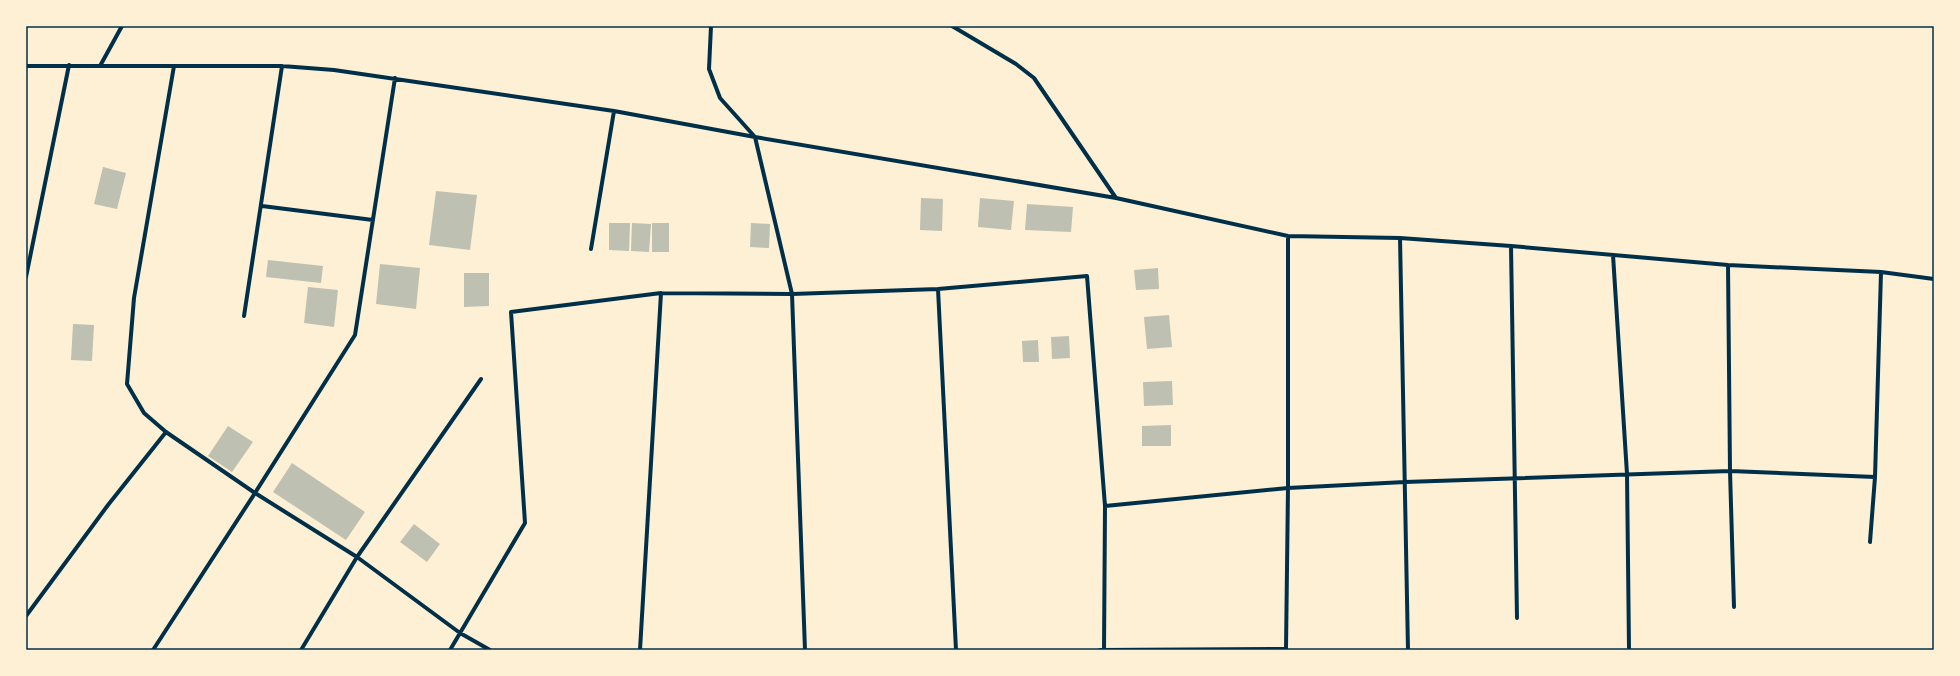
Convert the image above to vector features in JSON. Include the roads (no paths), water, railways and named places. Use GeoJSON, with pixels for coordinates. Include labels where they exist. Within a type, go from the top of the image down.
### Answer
{"type":"FeatureCollection","features":[{"type":"Feature","properties":{"kind":"street"},"geometry":{"type":"LineString","coordinates":[[100,66],[122,26]]}},
{"type":"Feature","properties":{"kind":"street"},"geometry":{"type":"LineString","coordinates":[[711,26],[709,69],[720,98],[755,137],[792,294],[805,650]]}},
{"type":"Feature","properties":{"kind":"street"},"geometry":{"type":"LineString","coordinates":[[952,26],[1016,64],[1034,78],[1116,198]]}},
{"type":"Feature","properties":{"kind":"street"},"geometry":{"type":"LineString","coordinates":[[26,277],[69,65]]}},
{"type":"Feature","properties":{"kind":"street"},"geometry":{"type":"LineString","coordinates":[[26,66],[282,66],[334,70],[614,111],[755,137],[1116,198],[1288,236],[1400,238],[1511,246],[1728,266],[1881,272],[1934,279]]}},
{"type":"Feature","properties":{"kind":"street"},"geometry":{"type":"LineString","coordinates":[[174,66],[134,298],[127,384],[144,413],[166,432],[255,493],[356,557],[460,633],[490,650]]}},
{"type":"Feature","properties":{"kind":"street"},"geometry":{"type":"LineString","coordinates":[[244,316],[262,206],[282,66]]}},
{"type":"Feature","properties":{"kind":"street"},"geometry":{"type":"LineString","coordinates":[[153,650],[355,335],[395,78]]}},
{"type":"Feature","properties":{"kind":"street"},"geometry":{"type":"LineString","coordinates":[[591,249],[614,111]]}},
{"type":"Feature","properties":{"kind":"street"},"geometry":{"type":"LineString","coordinates":[[262,206],[373,220]]}},
{"type":"Feature","properties":{"kind":"street"},"geometry":{"type":"LineString","coordinates":[[1100,650],[1286,649],[1288,488],[1288,236]]}},
{"type":"Feature","properties":{"kind":"street"},"geometry":{"type":"LineString","coordinates":[[1400,238],[1408,650]]}},
{"type":"Feature","properties":{"kind":"street"},"geometry":{"type":"LineString","coordinates":[[1511,246],[1517,618]]}},
{"type":"Feature","properties":{"kind":"street"},"geometry":{"type":"LineString","coordinates":[[1613,255],[1627,474],[1629,648]]}},
{"type":"Feature","properties":{"kind":"street"},"geometry":{"type":"LineString","coordinates":[[1728,266],[1730,471],[1734,607]]}},
{"type":"Feature","properties":{"kind":"street"},"geometry":{"type":"LineString","coordinates":[[1870,542],[1875,477],[1881,272]]}},
{"type":"Feature","properties":{"kind":"street"},"geometry":{"type":"LineString","coordinates":[[450,650],[525,523],[511,312],[661,293],[792,294],[938,289],[1087,276],[1105,506],[1104,650]]}},
{"type":"Feature","properties":{"kind":"street"},"geometry":{"type":"LineString","coordinates":[[938,289],[956,650]]}},
{"type":"Feature","properties":{"kind":"street"},"geometry":{"type":"LineString","coordinates":[[640,650],[661,293]]}},
{"type":"Feature","properties":{"kind":"street"},"geometry":{"type":"LineString","coordinates":[[300,650],[356,557],[481,379]]}},
{"type":"Feature","properties":{"kind":"street"},"geometry":{"type":"LineString","coordinates":[[26,616],[108,505],[166,432]]}},
{"type":"Feature","properties":{"kind":"street"},"geometry":{"type":"LineString","coordinates":[[1105,506],[1288,488],[1405,482],[1730,471],[1875,477]]}}]}
